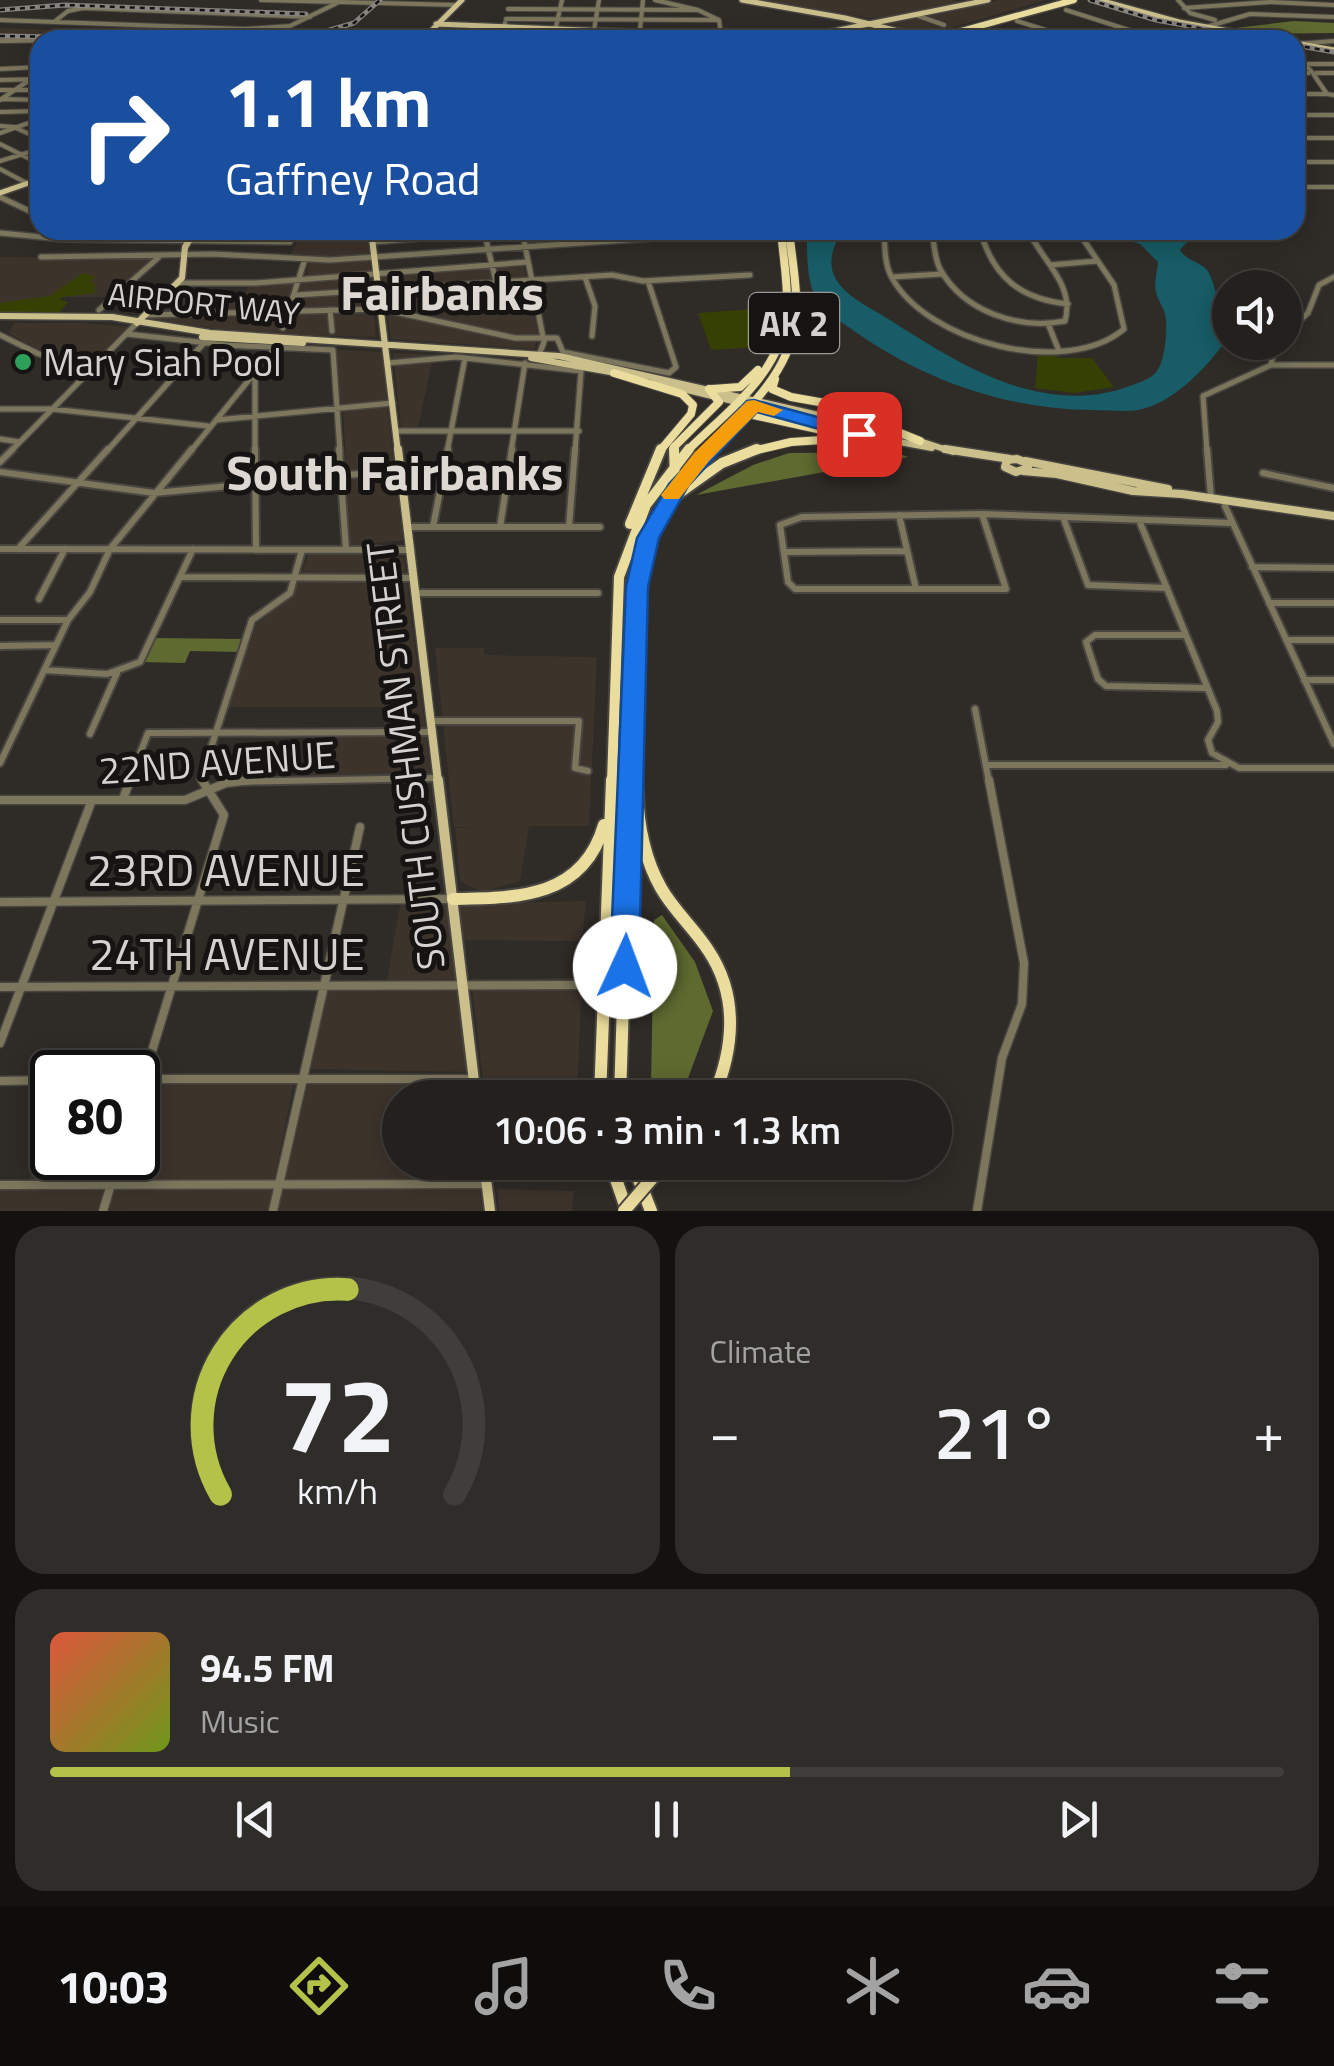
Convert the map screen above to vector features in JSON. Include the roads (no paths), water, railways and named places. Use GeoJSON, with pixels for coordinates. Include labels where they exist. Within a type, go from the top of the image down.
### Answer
{"type":"FeatureCollection","features":[{"type":"Feature","properties":{"kind":"highway"},"geometry":{"type":"LineString","coordinates":[[959,30],[1064,0]]}},
{"type":"Feature","properties":{"kind":"highway"},"geometry":{"type":"LineString","coordinates":[[962,30],[1074,0]]}},
{"type":"Feature","properties":{"kind":"highway","name":"AK 2"},"geometry":{"type":"LineString","coordinates":[[621,1080],[637,587],[648,538],[671,494],[752,406],[786,342],[795,311],[786,240]]}},
{"type":"Feature","properties":{"kind":"highway"},"geometry":{"type":"LineString","coordinates":[[709,389],[744,385],[786,342]]}},
{"type":"Feature","properties":{"kind":"highway"},"geometry":{"type":"LineString","coordinates":[[786,342],[772,388],[810,402],[852,408],[854,423]]}},
{"type":"Feature","properties":{"kind":"highway","name":"AK 2"},"geometry":{"type":"LineString","coordinates":[[601,1080],[619,576],[632,531],[674,464],[740,399],[786,342]]}},
{"type":"Feature","properties":{"kind":"highway"},"geometry":{"type":"LineString","coordinates":[[614,372],[682,394],[692,404],[691,414],[666,440],[647,475],[622,551],[619,576]]}},
{"type":"Feature","properties":{"kind":"highway"},"geometry":{"type":"LineString","coordinates":[[648,538],[655,512],[674,481],[674,447],[718,402],[709,389]]}},
{"type":"Feature","properties":{"kind":"highway"},"geometry":{"type":"LineString","coordinates":[[727,412],[752,406],[815,429],[854,423],[920,441]]}},
{"type":"Feature","properties":{"kind":"highway"},"geometry":{"type":"LineString","coordinates":[[812,420],[854,423],[920,441]]}},
{"type":"Feature","properties":{"kind":"highway"},"geometry":{"type":"LineString","coordinates":[[634,632],[645,562],[664,512],[690,484],[734,458],[784,440],[870,437]]}},
{"type":"Feature","properties":{"kind":"highway"},"geometry":{"type":"LineString","coordinates":[[699,439],[696,448],[702,456],[734,458]]}},
{"type":"Feature","properties":{"kind":"highway"},"geometry":{"type":"LineString","coordinates":[[632,722],[639,824],[646,855],[670,902],[716,963],[728,998],[730,1044],[718,1080]]}},
{"type":"Feature","properties":{"kind":"highway"},"geometry":{"type":"LineString","coordinates":[[453,899],[519,896],[549,889],[570,878],[594,856],[604,828],[613,724]]}},
{"type":"Feature","properties":{"kind":"highway"},"geometry":{"type":"LineString","coordinates":[[616,1180],[626,1211]]}},
{"type":"Feature","properties":{"kind":"highway"},"geometry":{"type":"LineString","coordinates":[[639,1180],[651,1211]]}},
{"type":"Feature","properties":{"kind":"highway"},"geometry":{"type":"LineString","coordinates":[[626,1211],[651,1180]]}},
{"type":"Feature","properties":{"kind":"main road"},"geometry":{"type":"LineString","coordinates":[[742,0],[872,23]]}},
{"type":"Feature","properties":{"kind":"main road"},"geometry":{"type":"LineString","coordinates":[[752,0],[896,30]]}},
{"type":"Feature","properties":{"kind":"main road"},"geometry":{"type":"LineString","coordinates":[[836,30],[988,0]]}},
{"type":"Feature","properties":{"kind":"main road"},"geometry":{"type":"LineString","coordinates":[[1099,0],[1223,30]]}},
{"type":"Feature","properties":{"kind":"main road"},"geometry":{"type":"LineString","coordinates":[[430,30],[460,2]]}},
{"type":"Feature","properties":{"kind":"main road"},"geometry":{"type":"LineString","coordinates":[[845,18],[858,23],[854,26]]}},
{"type":"Feature","properties":{"kind":"main road"},"geometry":{"type":"LineString","coordinates":[[436,24],[503,30],[640,30]]}},
{"type":"Feature","properties":{"kind":"main road"},"geometry":{"type":"LineString","coordinates":[[1305,45],[1334,50]]}},
{"type":"Feature","properties":{"kind":"main road"},"geometry":{"type":"LineString","coordinates":[[0,195],[30,182]]}},
{"type":"Feature","properties":{"kind":"main road"},"geometry":{"type":"LineString","coordinates":[[140,320],[184,274],[188,240]]}},
{"type":"Feature","properties":{"kind":"main road","name":"SOUTH CUSHMAN STREET"},"geometry":{"type":"LineString","coordinates":[[373,242],[474,1080]]}},
{"type":"Feature","properties":{"kind":"main road","name":"AIRPORT WAY"},"geometry":{"type":"LineString","coordinates":[[0,318],[140,320],[228,341],[386,345],[538,356],[709,389],[752,406]]}},
{"type":"Feature","properties":{"kind":"main road","name":"AIRPORT WAY"},"geometry":{"type":"LineString","coordinates":[[538,356],[740,399]]}},
{"type":"Feature","properties":{"kind":"main road"},"geometry":{"type":"LineString","coordinates":[[752,406],[812,420]]}},
{"type":"Feature","properties":{"kind":"main road"},"geometry":{"type":"LineString","coordinates":[[752,406],[854,423],[870,437],[1008,463],[1023,472],[1057,474],[1133,492],[1182,494],[1334,516]]}},
{"type":"Feature","properties":{"kind":"main road"},"geometry":{"type":"LineString","coordinates":[[920,441],[946,450]]}},
{"type":"Feature","properties":{"kind":"main road"},"geometry":{"type":"LineString","coordinates":[[1008,463],[1025,461],[1182,494]]}},
{"type":"Feature","properties":{"kind":"main road"},"geometry":{"type":"LineString","coordinates":[[1023,472],[1029,467],[1025,461]]}},
{"type":"Feature","properties":{"kind":"main road"},"geometry":{"type":"LineString","coordinates":[[486,1180],[490,1211]]}},
{"type":"Feature","properties":{"kind":"street"},"geometry":{"type":"LineString","coordinates":[[262,0],[460,2]]}},
{"type":"Feature","properties":{"kind":"street"},"geometry":{"type":"LineString","coordinates":[[555,30],[562,0]]}},
{"type":"Feature","properties":{"kind":"street"},"geometry":{"type":"LineString","coordinates":[[594,30],[598,0]]}},
{"type":"Feature","properties":{"kind":"street"},"geometry":{"type":"LineString","coordinates":[[640,30],[643,0]]}},
{"type":"Feature","properties":{"kind":"street"},"geometry":{"type":"LineString","coordinates":[[656,0],[698,10],[719,20]]}},
{"type":"Feature","properties":{"kind":"street"},"geometry":{"type":"LineString","coordinates":[[961,0],[972,4]]}},
{"type":"Feature","properties":{"kind":"street"},"geometry":{"type":"LineString","coordinates":[[1127,0],[1132,10]]}},
{"type":"Feature","properties":{"kind":"street"},"geometry":{"type":"LineString","coordinates":[[1178,0],[1184,8],[1216,20],[1289,14],[1334,16]]}},
{"type":"Feature","properties":{"kind":"street"},"geometry":{"type":"LineString","coordinates":[[0,20],[277,30],[340,1]]}},
{"type":"Feature","properties":{"kind":"street"},"geometry":{"type":"LineString","coordinates":[[503,30],[510,2]]}},
{"type":"Feature","properties":{"kind":"street"},"geometry":{"type":"LineString","coordinates":[[1184,8],[1270,2],[1334,6]]}},
{"type":"Feature","properties":{"kind":"street"},"geometry":{"type":"LineString","coordinates":[[54,22],[77,8],[310,17]]}},
{"type":"Feature","properties":{"kind":"street"},"geometry":{"type":"LineString","coordinates":[[508,9],[698,10]]}},
{"type":"Feature","properties":{"kind":"street"},"geometry":{"type":"LineString","coordinates":[[1066,10],[1131,30]]}},
{"type":"Feature","properties":{"kind":"street"},"geometry":{"type":"LineString","coordinates":[[197,28],[212,13]]}},
{"type":"Feature","properties":{"kind":"street"},"geometry":{"type":"LineString","coordinates":[[916,15],[944,25]]}},
{"type":"Feature","properties":{"kind":"street"},"geometry":{"type":"LineString","coordinates":[[506,19],[719,20]]}},
{"type":"Feature","properties":{"kind":"street"},"geometry":{"type":"LineString","coordinates":[[719,20],[720,27]]}},
{"type":"Feature","properties":{"kind":"street"},"geometry":{"type":"LineString","coordinates":[[1206,27],[1216,20]]}},
{"type":"Feature","properties":{"kind":"street"},"geometry":{"type":"LineString","coordinates":[[1017,22],[1044,30]]}},
{"type":"Feature","properties":{"kind":"street"},"geometry":{"type":"LineString","coordinates":[[467,30],[470,27]]}},
{"type":"Feature","properties":{"kind":"street"},"geometry":{"type":"LineString","coordinates":[[0,41],[30,41]]}},
{"type":"Feature","properties":{"kind":"street"},"geometry":{"type":"LineString","coordinates":[[1305,43],[1334,41]]}},
{"type":"Feature","properties":{"kind":"street"},"geometry":{"type":"LineString","coordinates":[[1305,64],[1334,64]]}},
{"type":"Feature","properties":{"kind":"street"},"geometry":{"type":"LineString","coordinates":[[1305,65],[1332,95]]}},
{"type":"Feature","properties":{"kind":"street"},"geometry":{"type":"LineString","coordinates":[[0,69],[30,72]]}},
{"type":"Feature","properties":{"kind":"street"},"geometry":{"type":"LineString","coordinates":[[1305,73],[1334,74]]}},
{"type":"Feature","properties":{"kind":"street"},"geometry":{"type":"LineString","coordinates":[[0,80],[30,78]]}},
{"type":"Feature","properties":{"kind":"street"},"geometry":{"type":"LineString","coordinates":[[0,100],[30,79]]}},
{"type":"Feature","properties":{"kind":"street"},"geometry":{"type":"LineString","coordinates":[[0,90],[30,90]]}},
{"type":"Feature","properties":{"kind":"street"},"geometry":{"type":"LineString","coordinates":[[1305,94],[1332,95]]}},
{"type":"Feature","properties":{"kind":"street"},"geometry":{"type":"LineString","coordinates":[[0,100],[30,100]]}},
{"type":"Feature","properties":{"kind":"street"},"geometry":{"type":"LineString","coordinates":[[0,112],[30,111]]}},
{"type":"Feature","properties":{"kind":"street"},"geometry":{"type":"LineString","coordinates":[[1305,115],[1334,115]]}},
{"type":"Feature","properties":{"kind":"street"},"geometry":{"type":"LineString","coordinates":[[0,130],[30,122]]}},
{"type":"Feature","properties":{"kind":"street"},"geometry":{"type":"LineString","coordinates":[[14,127],[30,135]]}},
{"type":"Feature","properties":{"kind":"street"},"geometry":{"type":"LineString","coordinates":[[1305,138],[1334,138]]}},
{"type":"Feature","properties":{"kind":"street"},"geometry":{"type":"LineString","coordinates":[[0,144],[30,158]]}},
{"type":"Feature","properties":{"kind":"street"},"geometry":{"type":"LineString","coordinates":[[0,161],[30,152]]}},
{"type":"Feature","properties":{"kind":"street"},"geometry":{"type":"LineString","coordinates":[[1305,162],[1334,162]]}},
{"type":"Feature","properties":{"kind":"street"},"geometry":{"type":"LineString","coordinates":[[0,169],[30,185]]}},
{"type":"Feature","properties":{"kind":"street"},"geometry":{"type":"LineString","coordinates":[[1305,184],[1334,186]]}},
{"type":"Feature","properties":{"kind":"street"},"geometry":{"type":"LineString","coordinates":[[0,195],[30,211]]}},
{"type":"Feature","properties":{"kind":"street"},"geometry":{"type":"LineString","coordinates":[[0,233],[30,236]]}},
{"type":"Feature","properties":{"kind":"street"},"geometry":{"type":"LineString","coordinates":[[62,240],[290,242]]}},
{"type":"Feature","properties":{"kind":"street"},"geometry":{"type":"LineString","coordinates":[[373,242],[393,240]]}},
{"type":"Feature","properties":{"kind":"street"},"geometry":{"type":"LineString","coordinates":[[487,240],[500,298]]}},
{"type":"Feature","properties":{"kind":"street"},"geometry":{"type":"LineString","coordinates":[[524,240],[544,338],[538,356]]}},
{"type":"Feature","properties":{"kind":"street"},"geometry":{"type":"LineString","coordinates":[[41,256],[184,254],[305,259],[629,240]]}},
{"type":"Feature","properties":{"kind":"street"},"geometry":{"type":"LineString","coordinates":[[886,240],[892,277],[929,316],[950,328],[1026,350],[1059,351],[1098,347],[1124,328],[1118,286],[1084,240]]}},
{"type":"Feature","properties":{"kind":"street"},"geometry":{"type":"LineString","coordinates":[[933,240],[937,264],[943,274],[984,311],[1049,326],[1066,321],[1066,288],[1032,240]]}},
{"type":"Feature","properties":{"kind":"street"},"geometry":{"type":"LineString","coordinates":[[982,240],[984,252],[1016,292],[1045,302],[1068,304]]}},
{"type":"Feature","properties":{"kind":"street"},"geometry":{"type":"LineString","coordinates":[[99,310],[160,256]]}},
{"type":"Feature","properties":{"kind":"street"},"geometry":{"type":"LineString","coordinates":[[283,328],[305,259]]}},
{"type":"Feature","properties":{"kind":"street"},"geometry":{"type":"LineString","coordinates":[[1049,266],[1097,261]]}},
{"type":"Feature","properties":{"kind":"street"},"geometry":{"type":"LineString","coordinates":[[177,283],[299,280],[528,262]]}},
{"type":"Feature","properties":{"kind":"street"},"geometry":{"type":"LineString","coordinates":[[892,277],[943,274]]}},
{"type":"Feature","properties":{"kind":"street"},"geometry":{"type":"LineString","coordinates":[[296,295],[618,275],[648,281],[750,275]]}},
{"type":"Feature","properties":{"kind":"street"},"geometry":{"type":"LineString","coordinates":[[585,277],[595,306],[592,336]]}},
{"type":"Feature","properties":{"kind":"street"},"geometry":{"type":"LineString","coordinates":[[1302,318],[1309,311],[1318,283],[1334,277]]}},
{"type":"Feature","properties":{"kind":"street"},"geometry":{"type":"LineString","coordinates":[[0,462],[140,320],[171,312],[381,310],[514,338],[559,340],[562,352],[671,373],[676,367],[648,281]]}},
{"type":"Feature","properties":{"kind":"street"},"geometry":{"type":"LineString","coordinates":[[159,302],[160,308],[171,312]]}},
{"type":"Feature","properties":{"kind":"street"},"geometry":{"type":"LineString","coordinates":[[330,310],[332,331]]}},
{"type":"Feature","properties":{"kind":"street"},"geometry":{"type":"LineString","coordinates":[[1049,326],[1059,351]]}},
{"type":"Feature","properties":{"kind":"street"},"geometry":{"type":"LineString","coordinates":[[0,334],[40,354],[97,364]]}},
{"type":"Feature","properties":{"kind":"street"},"geometry":{"type":"LineString","coordinates":[[126,334],[332,350],[346,550]]}},
{"type":"Feature","properties":{"kind":"street"},"geometry":{"type":"LineString","coordinates":[[18,550],[204,343]]}},
{"type":"Feature","properties":{"kind":"street"},"geometry":{"type":"LineString","coordinates":[[0,762],[68,620],[90,592],[110,549],[275,348]]}},
{"type":"Feature","properties":{"kind":"street"},"geometry":{"type":"LineString","coordinates":[[433,527],[465,358]]}},
{"type":"Feature","properties":{"kind":"street"},"geometry":{"type":"LineString","coordinates":[[388,363],[465,358],[581,371],[570,527]]}},
{"type":"Feature","properties":{"kind":"street"},"geometry":{"type":"LineString","coordinates":[[1271,365],[1272,360]]}},
{"type":"Feature","properties":{"kind":"street"},"geometry":{"type":"LineString","coordinates":[[500,527],[525,363]]}},
{"type":"Feature","properties":{"kind":"street"},"geometry":{"type":"LineString","coordinates":[[1211,498],[1203,396],[1271,365],[1334,365]]}},
{"type":"Feature","properties":{"kind":"street"},"geometry":{"type":"LineString","coordinates":[[255,372],[256,550]]}},
{"type":"Feature","properties":{"kind":"street"},"geometry":{"type":"LineString","coordinates":[[0,409],[52,409],[213,423],[393,402]]}},
{"type":"Feature","properties":{"kind":"street"},"geometry":{"type":"LineString","coordinates":[[396,431],[579,431]]}},
{"type":"Feature","properties":{"kind":"street"},"geometry":{"type":"LineString","coordinates":[[0,439],[20,442]]}},
{"type":"Feature","properties":{"kind":"street"},"geometry":{"type":"LineString","coordinates":[[0,472],[154,493],[401,470]]}},
{"type":"Feature","properties":{"kind":"street"},"geometry":{"type":"LineString","coordinates":[[1263,473],[1334,488]]}},
{"type":"Feature","properties":{"kind":"street"},"geometry":{"type":"LineString","coordinates":[[1224,506],[1334,744]]}},
{"type":"Feature","properties":{"kind":"street"},"geometry":{"type":"LineString","coordinates":[[982,514],[1006,589],[794,589],[788,582],[780,524],[785,520],[982,514],[1232,524]]}},
{"type":"Feature","properties":{"kind":"street"},"geometry":{"type":"LineString","coordinates":[[900,515],[916,589]]}},
{"type":"Feature","properties":{"kind":"street"},"geometry":{"type":"LineString","coordinates":[[1063,517],[1088,585],[1167,588]]}},
{"type":"Feature","properties":{"kind":"street"},"geometry":{"type":"LineString","coordinates":[[1139,520],[1218,716],[1209,747],[1218,759],[1240,768],[1334,768]]}},
{"type":"Feature","properties":{"kind":"street"},"geometry":{"type":"LineString","coordinates":[[408,527],[600,527]]}},
{"type":"Feature","properties":{"kind":"street"},"geometry":{"type":"LineString","coordinates":[[39,599],[65,549]]}},
{"type":"Feature","properties":{"kind":"street"},"geometry":{"type":"LineString","coordinates":[[0,550],[411,550]]}},
{"type":"Feature","properties":{"kind":"street"},"geometry":{"type":"LineString","coordinates":[[43,670],[132,670],[140,662],[193,550]]}},
{"type":"Feature","properties":{"kind":"street"},"geometry":{"type":"LineString","coordinates":[[150,1050],[224,814],[202,780],[215,732],[252,620],[290,593],[302,550]]}},
{"type":"Feature","properties":{"kind":"street"},"geometry":{"type":"LineString","coordinates":[[784,552],[908,551]]}},
{"type":"Feature","properties":{"kind":"street"},"geometry":{"type":"LineString","coordinates":[[1252,567],[1334,568]]}},
{"type":"Feature","properties":{"kind":"street"},"geometry":{"type":"LineString","coordinates":[[182,578],[414,578]]}},
{"type":"Feature","properties":{"kind":"street"},"geometry":{"type":"LineString","coordinates":[[416,593],[598,593]]}},
{"type":"Feature","properties":{"kind":"street"},"geometry":{"type":"LineString","coordinates":[[1269,603],[1334,603]]}},
{"type":"Feature","properties":{"kind":"street"},"geometry":{"type":"LineString","coordinates":[[0,620],[68,620]]}},
{"type":"Feature","properties":{"kind":"street"},"geometry":{"type":"LineString","coordinates":[[1186,635],[1095,635],[1086,642],[1098,680],[1106,686],[1208,688]]}},
{"type":"Feature","properties":{"kind":"street"},"geometry":{"type":"LineString","coordinates":[[1286,640],[1334,640]]}},
{"type":"Feature","properties":{"kind":"street"},"geometry":{"type":"LineString","coordinates":[[0,646],[56,645]]}},
{"type":"Feature","properties":{"kind":"street"},"geometry":{"type":"LineString","coordinates":[[90,734],[117,673]]}},
{"type":"Feature","properties":{"kind":"street"},"geometry":{"type":"LineString","coordinates":[[1304,680],[1334,680]]}},
{"type":"Feature","properties":{"kind":"street"},"geometry":{"type":"LineString","coordinates":[[974,709],[1024,951],[1024,990],[1002,1058],[978,1211]]}},
{"type":"Feature","properties":{"kind":"street"},"geometry":{"type":"LineString","coordinates":[[432,721],[578,721],[575,768],[588,771]]}},
{"type":"Feature","properties":{"kind":"street"},"geometry":{"type":"LineString","coordinates":[[1323,721],[1334,721]]}},
{"type":"Feature","properties":{"kind":"street"},"geometry":{"type":"LineString","coordinates":[[123,799],[148,733],[433,732]]}},
{"type":"Feature","properties":{"kind":"street"},"geometry":{"type":"LineString","coordinates":[[0,735],[13,735]]}},
{"type":"Feature","properties":{"kind":"street"},"geometry":{"type":"LineString","coordinates":[[986,766],[1214,768],[1227,764]]}},
{"type":"Feature","properties":{"kind":"street","name":"22ND AVENUE"},"geometry":{"type":"LineString","coordinates":[[0,800],[184,800],[243,780],[438,778]]}},
{"type":"Feature","properties":{"kind":"street"},"geometry":{"type":"LineString","coordinates":[[0,1043],[92,800]]}},
{"type":"Feature","properties":{"kind":"street"},"geometry":{"type":"LineString","coordinates":[[273,1211],[360,827]]}},
{"type":"Feature","properties":{"kind":"street","name":"23RD AVENUE"},"geometry":{"type":"LineString","coordinates":[[0,902],[453,899]]}},
{"type":"Feature","properties":{"kind":"street","name":"24TH AVENUE"},"geometry":{"type":"LineString","coordinates":[[0,987],[575,985]]}},
{"type":"Feature","properties":{"kind":"street"},"geometry":{"type":"LineString","coordinates":[[160,1079],[474,1080]]}},
{"type":"Feature","properties":{"kind":"street"},"geometry":{"type":"LineString","coordinates":[[0,1081],[30,1080]]}},
{"type":"Feature","properties":{"kind":"street"},"geometry":{"type":"LineString","coordinates":[[102,1211],[112,1180]]}},
{"type":"Feature","properties":{"kind":"street"},"geometry":{"type":"LineString","coordinates":[[0,1185],[487,1184]]}},
{"type":"Feature","properties":{"kind":"water"},"geometry":{"type":"Polygon","coordinates":[[[807,240],[838,240],[831,262],[841,286],[943,353],[1000,381],[1030,390],[1092,395],[1151,377],[1162,360],[1166,325],[1155,289],[1158,262],[1140,244],[1126,240],[1194,240],[1180,250],[1204,267],[1212,281],[1212,357],[1175,393],[1138,410],[1027,404],[964,388],[905,362],[827,311],[810,283],[807,240]]]}},
{"type":"Feature","properties":{"kind":"railway"},"geometry":{"type":"LineString","coordinates":[[330,30],[354,23],[380,0]]}},
{"type":"Feature","properties":{"kind":"railway"},"geometry":{"type":"LineString","coordinates":[[1090,0],[1156,20],[1210,30]]}},
{"type":"Feature","properties":{"kind":"railway"},"geometry":{"type":"LineString","coordinates":[[0,10],[65,5],[306,14]]}},
{"type":"Feature","properties":{"kind":"railway"},"geometry":{"type":"LineString","coordinates":[[0,36],[30,37]]}},
{"type":"Feature","properties":{"kind":"railway"},"geometry":{"type":"LineString","coordinates":[[1305,47],[1334,52]]}},
{"type":"Feature","properties":{"kind":"place","name":"Mary Siah Pool"},"geometry":{"type":"Point","coordinates":[23,362]}},
{"type":"Feature","properties":{"kind":"district","name":"Fairbanks"},"geometry":{"type":"Point","coordinates":[442,292]}},
{"type":"Feature","properties":{"kind":"district","name":"South Fairbanks"},"geometry":{"type":"Point","coordinates":[395,472]}}]}
